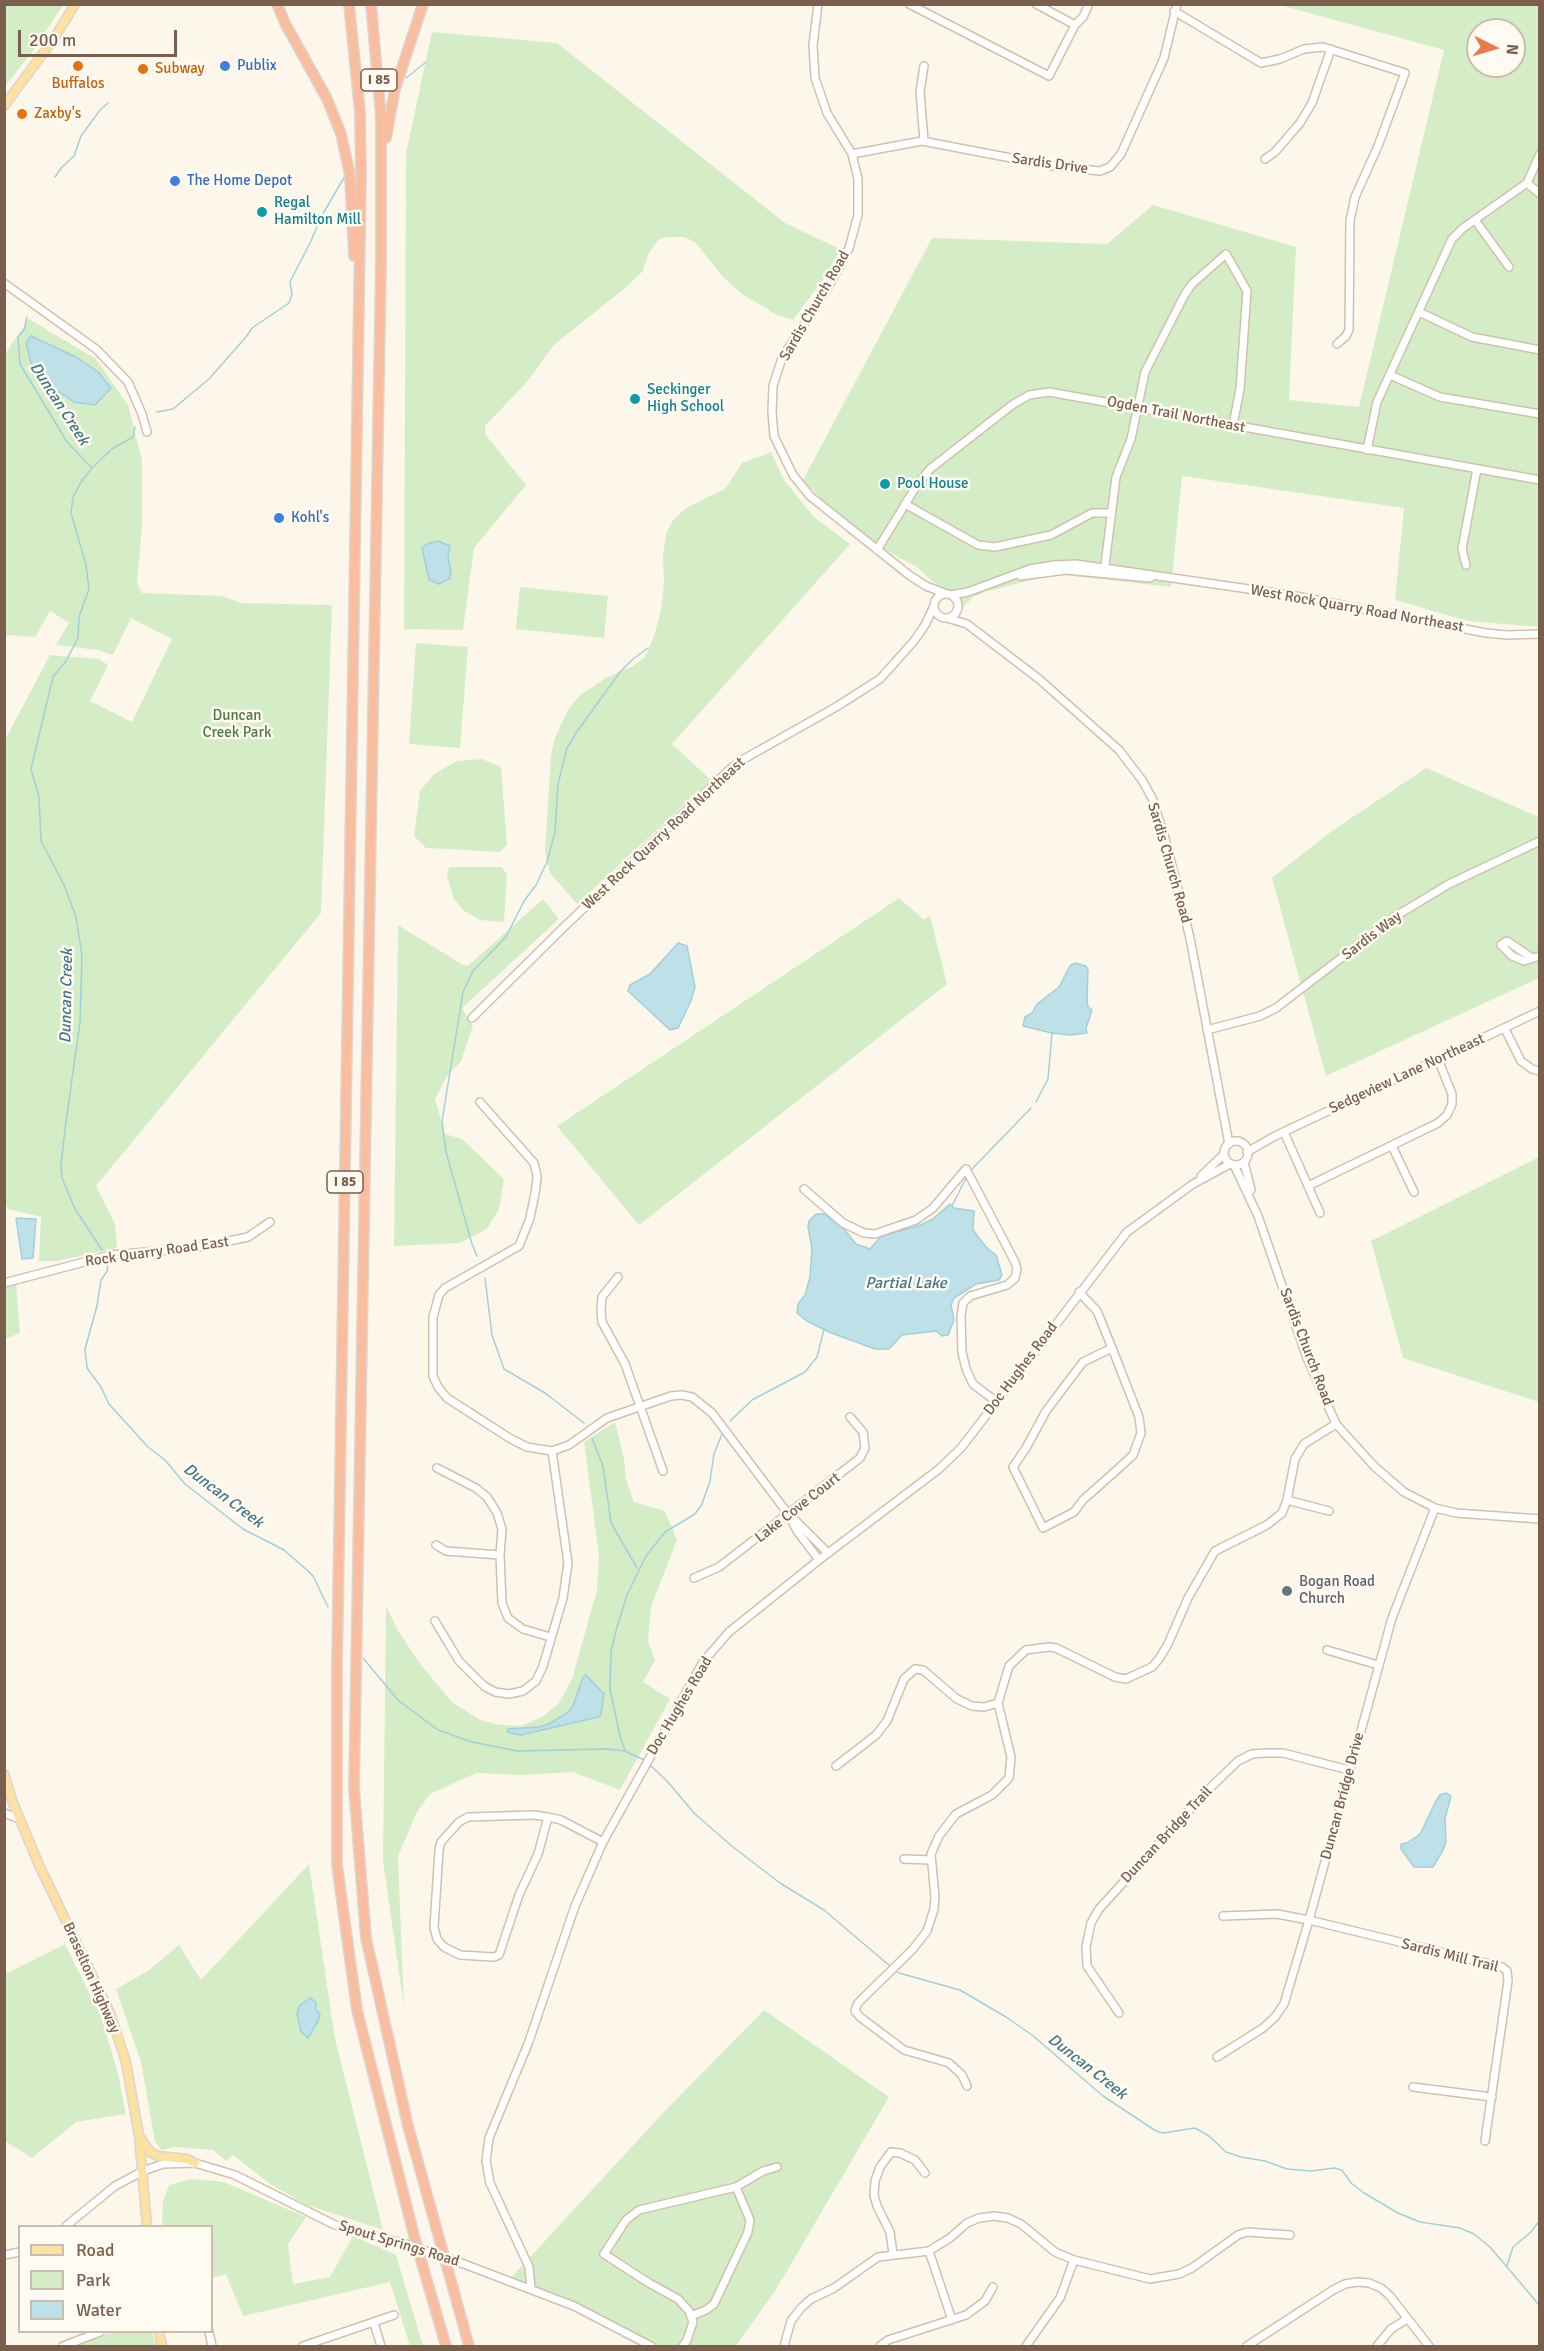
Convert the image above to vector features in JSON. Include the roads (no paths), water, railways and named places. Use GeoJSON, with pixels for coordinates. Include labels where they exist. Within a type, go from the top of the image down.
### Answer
{"type":"FeatureCollection","features":[{"type":"Feature","properties":{"kind":"highway"},"geometry":{"type":"LineString","coordinates":[[277,4],[327,99],[346,152],[353,199],[359,329]]}},
{"type":"Feature","properties":{"kind":"highway","name":"I 85"},"geometry":{"type":"LineString","coordinates":[[350,4],[360,113],[362,173],[337,1665],[337,1865],[357,2010],[416,2243],[446,2346]]}},
{"type":"Feature","properties":{"kind":"highway","name":"I 85"},"geometry":{"type":"LineString","coordinates":[[371,4],[379,80],[382,155],[354,1788],[366,1938],[408,2126],[469,2346]]}},
{"type":"Feature","properties":{"kind":"highway"},"geometry":{"type":"LineString","coordinates":[[382,155],[395,89],[423,4]]}},
{"type":"Feature","properties":{"kind":"main road"},"geometry":{"type":"LineString","coordinates":[[4,106],[55,37],[75,4]]}},
{"type":"Feature","properties":{"kind":"main road","name":"Braselton Highway"},"geometry":{"type":"LineString","coordinates":[[4,1774],[8,1796],[110,2013],[126,2062],[139,2136],[147,2225]]}},
{"type":"Feature","properties":{"kind":"main road"},"geometry":{"type":"LineString","coordinates":[[139,2136],[150,2151],[158,2156],[187,2159],[195,2163]]}},
{"type":"Feature","properties":{"kind":"street","name":"Sardis Church Road"},"geometry":{"type":"LineString","coordinates":[[818,4],[813,45],[815,78],[827,113],[852,154],[858,179],[858,215],[849,248],[833,279],[782,358],[773,386],[774,436],[793,476],[810,496],[926,586],[949,594]]}},
{"type":"Feature","properties":{"kind":"street"},"geometry":{"type":"LineString","coordinates":[[909,4],[1049,76],[1075,25],[1083,17],[1089,4]]}},
{"type":"Feature","properties":{"kind":"street"},"geometry":{"type":"LineString","coordinates":[[1036,4],[1075,25]]}},
{"type":"Feature","properties":{"kind":"street","name":"Sardis Drive"},"geometry":{"type":"LineString","coordinates":[[852,154],[924,141],[1053,166],[1100,171],[1110,167],[1121,154],[1164,58],[1175,8]]}},
{"type":"Feature","properties":{"kind":"street"},"geometry":{"type":"LineString","coordinates":[[1175,8],[1261,63],[1313,47],[1331,49],[1406,73],[1378,146],[1355,197],[1350,221],[1349,330],[1337,344]]}},
{"type":"Feature","properties":{"kind":"street"},"geometry":{"type":"LineString","coordinates":[[1265,159],[1275,152],[1300,123],[1312,103],[1331,49]]}},
{"type":"Feature","properties":{"kind":"street"},"geometry":{"type":"LineString","coordinates":[[924,66],[920,92],[924,141]]}},
{"type":"Feature","properties":{"kind":"street"},"geometry":{"type":"LineString","coordinates":[[1367,450],[1377,402],[1452,239],[1527,183],[1539,154]]}},
{"type":"Feature","properties":{"kind":"street"},"geometry":{"type":"LineString","coordinates":[[1527,183],[1539,194]]}},
{"type":"Feature","properties":{"kind":"street"},"geometry":{"type":"LineString","coordinates":[[1475,220],[1509,267]]}},
{"type":"Feature","properties":{"kind":"street"},"geometry":{"type":"LineString","coordinates":[[1104,570],[1116,477],[1131,439],[1145,372],[1185,294],[1192,284],[1226,254],[1247,291],[1240,389],[1233,425]]}},
{"type":"Feature","properties":{"kind":"street"},"geometry":{"type":"LineString","coordinates":[[4,283],[96,349],[128,382],[147,432]]}},
{"type":"Feature","properties":{"kind":"street"},"geometry":{"type":"LineString","coordinates":[[1419,312],[1472,337],[1539,350]]}},
{"type":"Feature","properties":{"kind":"street"},"geometry":{"type":"LineString","coordinates":[[1390,375],[1440,397],[1539,414]]}},
{"type":"Feature","properties":{"kind":"street","name":"Ogden Trail Northeast"},"geometry":{"type":"LineString","coordinates":[[877,550],[930,469],[1029,395],[1049,392],[1539,480]]}},
{"type":"Feature","properties":{"kind":"street"},"geometry":{"type":"LineString","coordinates":[[1466,565],[1462,549],[1478,469]]}},
{"type":"Feature","properties":{"kind":"street"},"geometry":{"type":"LineString","coordinates":[[905,504],[978,545],[995,547],[1051,535],[1092,513],[1111,513]]}},
{"type":"Feature","properties":{"kind":"street","name":"West Rock Quarry Road Northeast"},"geometry":{"type":"LineString","coordinates":[[949,594],[960,594],[1023,571],[1053,565],[1076,564],[1104,570],[1298,597],[1486,633],[1539,634]]}},
{"type":"Feature","properties":{"kind":"street","name":"Sardis Church Road"},"geometry":{"type":"LineString","coordinates":[[926,586],[934,604]]}},
{"type":"Feature","properties":{"kind":"street","name":"West Rock Quarry Road Northeast"},"geometry":{"type":"LineString","coordinates":[[958,606],[975,589]]}},
{"type":"Feature","properties":{"kind":"street"},"geometry":{"type":"LineString","coordinates":[[925,625],[930,621],[945,618],[954,615],[958,606],[949,594],[939,596],[934,604],[936,613],[945,618]]}},
{"type":"Feature","properties":{"kind":"street","name":"West Rock Quarry Road Northeast"},"geometry":{"type":"LineString","coordinates":[[472,1018],[580,911],[730,769],[880,679],[904,654],[925,625],[934,604]]}},
{"type":"Feature","properties":{"kind":"street","name":"Sardis Church Road"},"geometry":{"type":"LineString","coordinates":[[958,606],[968,624]]}},
{"type":"Feature","properties":{"kind":"street","name":"Sardis Church Road"},"geometry":{"type":"LineString","coordinates":[[945,618],[968,624],[1039,679],[1119,750],[1142,780],[1152,798],[1174,871],[1190,938],[1224,1108],[1239,1146]]}},
{"type":"Feature","properties":{"kind":"street","name":"Sardis Way"},"geometry":{"type":"LineString","coordinates":[[1207,1030],[1260,1016],[1276,1008],[1396,916],[1449,884],[1539,842]]}},
{"type":"Feature","properties":{"kind":"street","name":"Sedgeview Lane Northeast"},"geometry":{"type":"LineString","coordinates":[[1239,1146],[1284,1132],[1539,1011]]}},
{"type":"Feature","properties":{"kind":"street"},"geometry":{"type":"LineString","coordinates":[[1505,1029],[1521,1061],[1539,1071]]}},
{"type":"Feature","properties":{"kind":"street"},"geometry":{"type":"LineString","coordinates":[[1308,1186],[1438,1123],[1447,1115],[1452,1104],[1452,1094],[1438,1059]]}},
{"type":"Feature","properties":{"kind":"street"},"geometry":{"type":"LineString","coordinates":[[480,1102],[534,1163],[537,1176],[536,1188],[530,1218],[519,1246],[445,1288],[439,1295],[433,1317],[433,1376],[438,1387],[447,1398],[511,1439],[526,1447],[552,1451],[569,1445],[608,1418],[670,1396],[692,1397],[712,1413],[789,1515],[828,1553]]}},
{"type":"Feature","properties":{"kind":"street"},"geometry":{"type":"LineString","coordinates":[[1284,1132],[1320,1213]]}},
{"type":"Feature","properties":{"kind":"street"},"geometry":{"type":"LineString","coordinates":[[1239,1146],[1244,1162]]}},
{"type":"Feature","properties":{"kind":"street","name":"Doc Hughes Road"},"geometry":{"type":"LineString","coordinates":[[531,2288],[529,2267],[490,2183],[486,2161],[489,2138],[528,2044],[575,1906],[603,1842],[704,1662],[729,1632],[939,1469],[961,1448],[1127,1232],[1193,1184],[1224,1154],[1239,1146]]}},
{"type":"Feature","properties":{"kind":"street"},"geometry":{"type":"LineString","coordinates":[[1392,1146],[1414,1192]]}},
{"type":"Feature","properties":{"kind":"street","name":"Sardis Church Road"},"geometry":{"type":"LineString","coordinates":[[1224,1154],[1232,1164],[1258,1216]]}},
{"type":"Feature","properties":{"kind":"street","name":"Sardis Church Road"},"geometry":{"type":"LineString","coordinates":[[1244,1162],[1258,1216],[1307,1358],[1336,1424],[1374,1466],[1404,1492],[1435,1508],[1456,1513],[1539,1520]]}},
{"type":"Feature","properties":{"kind":"street","name":"Doc Hughes Road"},"geometry":{"type":"LineString","coordinates":[[1193,1184],[1232,1164],[1244,1162]]}},
{"type":"Feature","properties":{"kind":"street"},"geometry":{"type":"LineString","coordinates":[[804,1189],[843,1223],[864,1233],[875,1234],[916,1220],[933,1208],[966,1169],[1017,1269],[1015,1278],[1007,1285],[970,1296],[963,1303],[961,1316],[962,1352],[966,1369],[973,1384],[997,1402]]}},
{"type":"Feature","properties":{"kind":"street","name":"Rock Quarry Road East"},"geometry":{"type":"LineString","coordinates":[[4,1283],[111,1255],[195,1248],[248,1237],[270,1221]]}},
{"type":"Feature","properties":{"kind":"street"},"geometry":{"type":"LineString","coordinates":[[618,1276],[602,1297],[602,1322],[618,1348],[663,1471]]}},
{"type":"Feature","properties":{"kind":"street"},"geometry":{"type":"LineString","coordinates":[[1079,1292],[1097,1311],[1112,1348],[1139,1417],[1141,1432],[1133,1455],[1083,1500],[1074,1512],[1043,1528],[1013,1467],[1046,1411],[1083,1362],[1112,1348]]}},
{"type":"Feature","properties":{"kind":"street","name":"Lake Cove Court"},"geometry":{"type":"LineString","coordinates":[[694,1578],[719,1567],[860,1458],[865,1448],[863,1432],[850,1417]]}},
{"type":"Feature","properties":{"kind":"street"},"geometry":{"type":"LineString","coordinates":[[968,2086],[962,2075],[949,2064],[903,2050],[860,2018],[855,2011],[858,2003],[903,1959],[927,1931],[934,1909],[931,1860],[939,1836],[956,1814],[993,1795],[1009,1778],[1011,1757],[999,1703],[1009,1666],[1026,1650],[1049,1647],[1056,1648],[1115,1677],[1126,1678],[1152,1667],[1168,1644],[1188,1599],[1215,1551],[1267,1525],[1282,1513],[1287,1500],[1294,1459],[1304,1444],[1336,1424]]}},
{"type":"Feature","properties":{"kind":"street"},"geometry":{"type":"LineString","coordinates":[[435,1621],[459,1661],[484,1686],[495,1692],[509,1694],[523,1691],[536,1681],[543,1666],[563,1598],[568,1563],[552,1451]]}},
{"type":"Feature","properties":{"kind":"street"},"geometry":{"type":"LineString","coordinates":[[437,1468],[476,1488],[487,1497],[502,1529],[500,1555],[502,1603],[508,1617],[523,1629],[550,1637]]}},
{"type":"Feature","properties":{"kind":"street"},"geometry":{"type":"LineString","coordinates":[[1287,1500],[1329,1511]]}},
{"type":"Feature","properties":{"kind":"street","name":"Duncan Bridge Drive"},"geometry":{"type":"LineString","coordinates":[[1217,2057],[1263,2028],[1284,2004],[1392,1618],[1435,1508]]}},
{"type":"Feature","properties":{"kind":"street"},"geometry":{"type":"LineString","coordinates":[[789,1515],[797,1531],[819,1560]]}},
{"type":"Feature","properties":{"kind":"street"},"geometry":{"type":"LineString","coordinates":[[436,1545],[446,1551],[500,1555]]}},
{"type":"Feature","properties":{"kind":"street"},"geometry":{"type":"LineString","coordinates":[[1327,1650],[1378,1665]]}},
{"type":"Feature","properties":{"kind":"street"},"geometry":{"type":"LineString","coordinates":[[836,1766],[876,1735],[887,1721],[904,1679],[915,1669],[923,1670],[957,1699],[972,1706],[984,1707],[999,1703]]}},
{"type":"Feature","properties":{"kind":"street","name":"Duncan Bridge Trail"},"geometry":{"type":"LineString","coordinates":[[1119,2013],[1087,1966],[1086,1947],[1091,1923],[1099,1909],[1209,1789],[1238,1761],[1259,1754],[1283,1753],[1349,1770]]}},
{"type":"Feature","properties":{"kind":"street"},"geometry":{"type":"LineString","coordinates":[[4,1814],[20,1819]]}},
{"type":"Feature","properties":{"kind":"street"},"geometry":{"type":"LineString","coordinates":[[548,1817],[538,1854],[519,1895],[499,1955],[494,1957],[460,1955],[444,1947],[437,1939],[434,1927],[439,1850],[447,1834],[459,1822],[468,1817],[534,1815],[548,1817],[561,1820],[603,1842]]}},
{"type":"Feature","properties":{"kind":"street"},"geometry":{"type":"LineString","coordinates":[[904,1859],[931,1860]]}},
{"type":"Feature","properties":{"kind":"street","name":"Sardis Mill Trail"},"geometry":{"type":"LineString","coordinates":[[1223,1916],[1277,1914],[1309,1920],[1389,1941],[1495,1964],[1507,1971],[1509,1981],[1485,2141]]}},
{"type":"Feature","properties":{"kind":"street"},"geometry":{"type":"LineString","coordinates":[[1413,2087],[1492,2097]]}},
{"type":"Feature","properties":{"kind":"street"},"geometry":{"type":"LineString","coordinates":[[892,2254],[890,2232],[874,2195],[875,2181],[880,2168],[891,2152],[900,2153],[915,2160],[925,2173]]}},
{"type":"Feature","properties":{"kind":"street","name":"Spout Springs Road"},"geometry":{"type":"LineString","coordinates":[[67,2225],[115,2186],[143,2171],[163,2164],[195,2163],[235,2175],[335,2225],[456,2260],[531,2288],[574,2306],[651,2346]]}},
{"type":"Feature","properties":{"kind":"street"},"geometry":{"type":"LineString","coordinates":[[683,2346],[693,2322],[689,2311],[678,2299],[604,2254],[626,2220],[639,2210],[736,2187],[763,2171],[777,2167]]}},
{"type":"Feature","properties":{"kind":"street"},"geometry":{"type":"LineString","coordinates":[[691,2316],[714,2304],[748,2232],[750,2220],[736,2187]]}},
{"type":"Feature","properties":{"kind":"street"},"geometry":{"type":"LineString","coordinates":[[784,2346],[791,2321],[812,2299],[842,2283],[878,2257],[929,2251],[950,2238],[967,2223],[979,2218],[994,2216],[1008,2218],[1020,2224],[1055,2252],[1074,2260],[1136,2277],[1158,2278],[1179,2274],[1192,2268],[1238,2235],[1247,2232],[1290,2235]]}},
{"type":"Feature","properties":{"kind":"street"},"geometry":{"type":"LineString","coordinates":[[929,2251],[952,2320]]}},
{"type":"Feature","properties":{"kind":"street"},"geometry":{"type":"LineString","coordinates":[[1026,2346],[1060,2298],[1074,2260]]}},
{"type":"Feature","properties":{"kind":"street"},"geometry":{"type":"LineString","coordinates":[[1247,2346],[1333,2290],[1345,2284],[1369,2283],[1390,2296],[1429,2346]]}},
{"type":"Feature","properties":{"kind":"street"},"geometry":{"type":"LineString","coordinates":[[880,2346],[888,2340],[952,2320],[976,2309],[985,2301],[993,2288]]}},
{"type":"Feature","properties":{"kind":"street"},"geometry":{"type":"LineString","coordinates":[[303,2346],[322,2344],[394,2315]]}},
{"type":"Feature","properties":{"kind":"street"},"geometry":{"type":"LineString","coordinates":[[1377,2346],[1391,2328],[1407,2319]]}},
{"type":"Feature","properties":{"kind":"street"},"geometry":{"type":"LineString","coordinates":[[374,2323],[381,2346]]}},
{"type":"Feature","properties":{"kind":"street"},"geometry":{"type":"LineString","coordinates":[[63,2346],[95,2333]]}},
{"type":"Feature","properties":{"kind":"water"},"geometry":{"type":"Polygon","coordinates":[[[31,336],[76,357],[98,372],[111,388],[95,405],[74,402],[46,383],[31,363],[26,343],[31,336]]]}},
{"type":"Feature","properties":{"kind":"water"},"geometry":{"type":"Polygon","coordinates":[[[438,541],[450,546],[448,556],[451,573],[450,578],[439,584],[429,580],[422,548],[438,541]]]}},
{"type":"Feature","properties":{"kind":"water"},"geometry":{"type":"Polygon","coordinates":[[[678,943],[687,946],[695,987],[678,1028],[670,1030],[628,991],[630,985],[650,974],[678,943]]]}},
{"type":"Feature","properties":{"kind":"water"},"geometry":{"type":"Polygon","coordinates":[[[1075,963],[1086,966],[1088,970],[1087,999],[1088,1007],[1092,1010],[1086,1028],[1087,1033],[1070,1035],[1023,1026],[1025,1017],[1032,1013],[1037,1004],[1059,987],[1070,966],[1075,963]]]}},
{"type":"Feature","properties":{"kind":"water","name":"Partial Lake"},"geometry":{"type":"Polygon","coordinates":[[[950,1204],[954,1208],[974,1211],[973,1230],[986,1247],[996,1255],[1002,1275],[999,1280],[976,1284],[954,1298],[951,1305],[954,1320],[948,1335],[942,1336],[936,1331],[902,1335],[889,1349],[875,1349],[829,1332],[797,1313],[798,1304],[805,1295],[810,1277],[812,1248],[808,1227],[809,1221],[816,1214],[824,1214],[843,1228],[856,1244],[870,1249],[881,1236],[918,1226],[933,1219],[950,1204]]]}},
{"type":"Feature","properties":{"kind":"water"},"geometry":{"type":"Polygon","coordinates":[[[16,1218],[36,1219],[33,1258],[22,1259],[16,1218]]]}},
{"type":"Feature","properties":{"kind":"water"},"geometry":{"type":"Polygon","coordinates":[[[586,1675],[604,1694],[601,1715],[521,1735],[507,1732],[508,1729],[549,1724],[567,1713],[573,1706],[583,1677],[586,1675]]]}},
{"type":"Feature","properties":{"kind":"water"},"geometry":{"type":"Polygon","coordinates":[[[1446,1793],[1451,1796],[1445,1819],[1446,1842],[1443,1850],[1433,1867],[1414,1867],[1401,1849],[1401,1844],[1407,1843],[1420,1834],[1436,1801],[1440,1795],[1446,1793]]]}},
{"type":"Feature","properties":{"kind":"water"},"geometry":{"type":"Polygon","coordinates":[[[310,1998],[316,2002],[316,2010],[320,2014],[308,2038],[301,2032],[297,2014],[299,2006],[310,1998]]]}},
{"type":"Feature","properties":{"kind":"waterway"},"geometry":{"type":"LineString","coordinates":[[406,78],[426,62]]}},
{"type":"Feature","properties":{"kind":"waterway","name":"Duncan Creek"},"geometry":{"type":"LineString","coordinates":[[55,177],[74,156],[81,136],[108,103]]}},
{"type":"Feature","properties":{"kind":"waterway"},"geometry":{"type":"LineString","coordinates":[[157,412],[173,409],[209,379],[252,328],[289,303],[292,294],[290,282],[321,217],[345,176]]}},
{"type":"Feature","properties":{"kind":"waterway","name":"Duncan Creek"},"geometry":{"type":"LineString","coordinates":[[27,317],[24,330],[18,337],[20,364],[67,442],[92,468]]}},
{"type":"Feature","properties":{"kind":"waterway","name":"Duncan Creek"},"geometry":{"type":"LineString","coordinates":[[102,1250],[75,1209],[62,1178],[65,1129],[80,1022],[82,956],[76,917],[64,885],[41,841],[39,797],[31,769],[53,677],[66,661],[78,638],[79,617],[89,589],[86,565],[71,513],[73,497],[92,468],[112,449],[133,437],[135,427]]}},
{"type":"Feature","properties":{"kind":"waterway"},"geometry":{"type":"LineString","coordinates":[[477,1256],[446,1152],[442,1121],[463,992],[473,971],[506,937],[547,862],[555,832],[558,784],[567,748],[620,672],[648,648]]}},
{"type":"Feature","properties":{"kind":"waterway"},"geometry":{"type":"LineString","coordinates":[[1036,1102],[1048,1079],[1052,1033]]}},
{"type":"Feature","properties":{"kind":"waterway"},"geometry":{"type":"LineString","coordinates":[[972,1169],[1031,1108]]}},
{"type":"Feature","properties":{"kind":"waterway"},"geometry":{"type":"LineString","coordinates":[[952,1206],[966,1178]]}},
{"type":"Feature","properties":{"kind":"waterway","name":"Duncan Creek"},"geometry":{"type":"LineString","coordinates":[[108,1263],[107,1271],[101,1280],[97,1306],[85,1349],[87,1368],[101,1387],[109,1404],[148,1447],[165,1460],[185,1484],[243,1529],[284,1550],[307,1570],[313,1576],[328,1607]]}},
{"type":"Feature","properties":{"kind":"waterway"},"geometry":{"type":"LineString","coordinates":[[485,1278],[492,1335],[504,1369],[545,1393],[584,1423]]}},
{"type":"Feature","properties":{"kind":"waterway"},"geometry":{"type":"LineString","coordinates":[[730,1421],[752,1400],[805,1372],[817,1357],[824,1329]]}},
{"type":"Feature","properties":{"kind":"waterway"},"geometry":{"type":"LineString","coordinates":[[625,1751],[610,1689],[611,1651],[617,1627],[627,1595],[646,1556],[665,1532],[695,1514],[702,1504],[710,1481],[714,1454],[722,1434]]}},
{"type":"Feature","properties":{"kind":"waterway"},"geometry":{"type":"LineString","coordinates":[[592,1438],[603,1466],[611,1523],[637,1568]]}},
{"type":"Feature","properties":{"kind":"waterway","name":"Duncan Creek"},"geometry":{"type":"LineString","coordinates":[[363,1658],[398,1700],[438,1730],[472,1742],[517,1751],[606,1749],[625,1751],[644,1760]]}},
{"type":"Feature","properties":{"kind":"waterway","name":"Duncan Creek"},"geometry":{"type":"LineString","coordinates":[[650,1765],[695,1814],[733,1847],[780,1883],[824,1910],[891,1967]]}},
{"type":"Feature","properties":{"kind":"waterway","name":"Duncan Creek"},"geometry":{"type":"LineString","coordinates":[[895,1970],[960,1990],[1006,2017],[1032,2035],[1103,2096],[1156,2131],[1163,2133],[1195,2128],[1209,2136],[1226,2152],[1241,2157],[1265,2161],[1287,2169],[1311,2171],[1334,2168],[1342,2170],[1351,2183],[1364,2193],[1398,2213],[1420,2222],[1460,2228],[1474,2234],[1490,2247],[1540,2306]]}},
{"type":"Feature","properties":{"kind":"waterway"},"geometry":{"type":"LineString","coordinates":[[1507,2266],[1513,2247],[1531,2232],[1540,2220]]}},
{"type":"Feature","properties":{"kind":"place","name":"Buffalos"},"geometry":{"type":"Point","coordinates":[78,66]}},
{"type":"Feature","properties":{"kind":"place","name":"Publix"},"geometry":{"type":"Point","coordinates":[225,66]}},
{"type":"Feature","properties":{"kind":"place","name":"Subway"},"geometry":{"type":"Point","coordinates":[143,69]}},
{"type":"Feature","properties":{"kind":"place","name":"Zaxby's"},"geometry":{"type":"Point","coordinates":[22,114]}},
{"type":"Feature","properties":{"kind":"place","name":"The Home Depot"},"geometry":{"type":"Point","coordinates":[175,181]}},
{"type":"Feature","properties":{"kind":"place","name":"Regal Hamilton Mill"},"geometry":{"type":"Point","coordinates":[262,212]}},
{"type":"Feature","properties":{"kind":"place","name":"Seckinger High School"},"geometry":{"type":"Point","coordinates":[635,399]}},
{"type":"Feature","properties":{"kind":"place","name":"Pool House"},"geometry":{"type":"Point","coordinates":[885,484]}},
{"type":"Feature","properties":{"kind":"place","name":"Kohl's"},"geometry":{"type":"Point","coordinates":[279,518]}},
{"type":"Feature","properties":{"kind":"place","name":"Bogan Road Church"},"geometry":{"type":"Point","coordinates":[1287,1591]}},
{"type":"Feature","properties":{"kind":"park label","name":"Duncan Creek Park"},"geometry":{"type":"Point","coordinates":[237,724]}}]}
